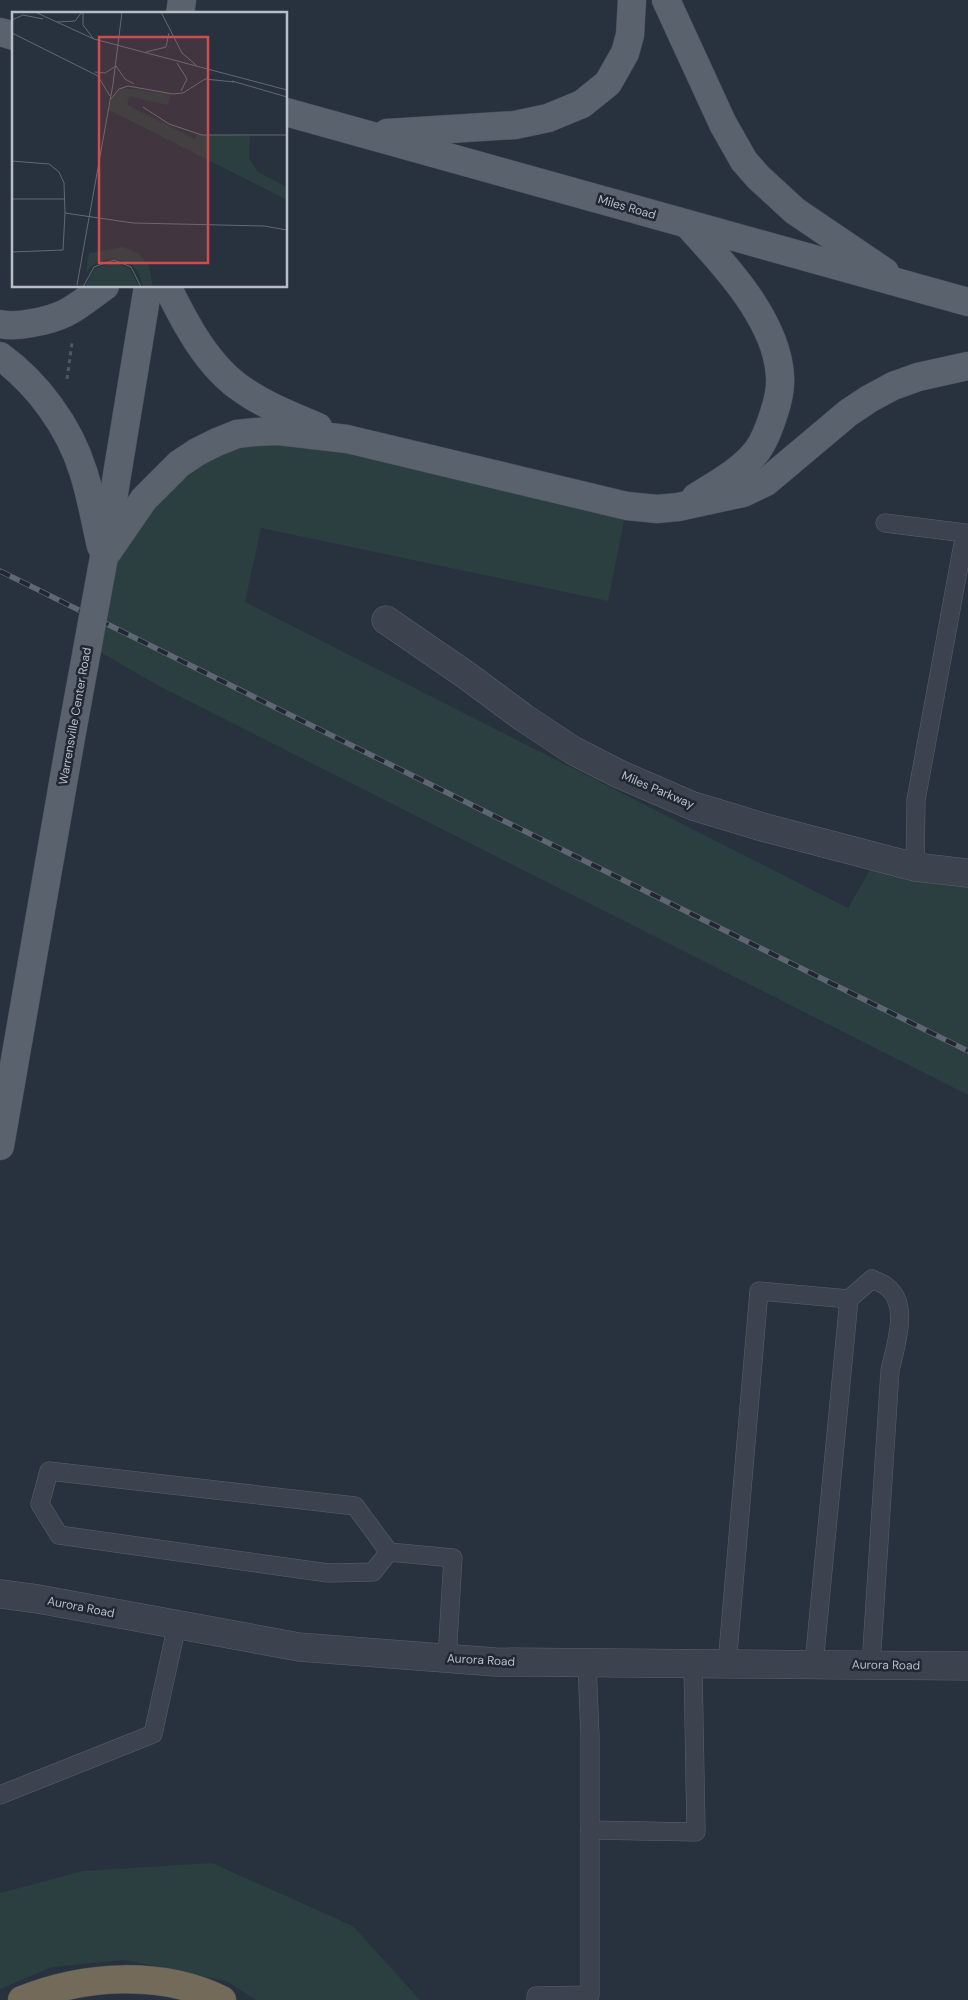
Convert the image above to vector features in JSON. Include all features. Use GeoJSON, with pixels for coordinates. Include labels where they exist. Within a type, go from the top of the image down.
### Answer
{"type":"FeatureCollection","features":[{"type":"Feature","properties":{"kind":"highway"},"geometry":{"type":"LineString","coordinates":[[22,2000],[38,1993],[84,1981],[131,1980],[176,1984],[222,2000]]}},
{"type":"Feature","properties":{"kind":"main road"},"geometry":{"type":"LineString","coordinates":[[364,134],[515,125],[548,118],[582,104],[601,88],[617,69],[625,53],[630,35],[632,0]]}},
{"type":"Feature","properties":{"kind":"main road"},"geometry":{"type":"LineString","coordinates":[[666,0],[727,131],[744,161],[795,212],[903,284]]}},
{"type":"Feature","properties":{"kind":"main road","name":"Miles Road"},"geometry":{"type":"LineString","coordinates":[[288,113],[968,302]]}},
{"type":"Feature","properties":{"kind":"main road"},"geometry":{"type":"LineString","coordinates":[[678,508],[730,476],[756,452],[772,420],[779,396],[780,376],[777,357],[771,340],[750,301],[716,255],[687,224]]}},
{"type":"Feature","properties":{"kind":"main road"},"geometry":{"type":"LineString","coordinates":[[0,324],[23,325],[56,319],[74,309],[102,288]]}},
{"type":"Feature","properties":{"kind":"main road","name":"Warrensville Center Road"},"geometry":{"type":"LineString","coordinates":[[0,1146],[104,557],[148,288]]}},
{"type":"Feature","properties":{"kind":"main road"},"geometry":{"type":"LineString","coordinates":[[168,288],[190,330],[227,377],[241,390],[278,410],[347,439]]}},
{"type":"Feature","properties":{"kind":"main road"},"geometry":{"type":"LineString","coordinates":[[0,356],[29,381],[43,397],[75,450],[83,471],[104,557]]}},
{"type":"Feature","properties":{"kind":"main road"},"geometry":{"type":"LineString","coordinates":[[104,557],[144,499],[163,478],[197,452],[237,434],[278,431],[347,439],[593,499],[627,506],[657,509],[678,508],[743,493],[766,482],[848,413],[869,399],[893,386],[918,376],[968,366]]}},
{"type":"Feature","properties":{"kind":"street","name":"Miles Parkway"},"geometry":{"type":"LineString","coordinates":[[386,620],[531,723],[574,751],[618,774],[694,806],[838,848],[916,867],[968,873]]}},
{"type":"Feature","properties":{"kind":"street","name":"Aurora Road"},"geometry":{"type":"LineString","coordinates":[[0,1594],[38,1599],[299,1647],[495,1662],[968,1666]]}},
{"type":"Feature","properties":{"kind":"lane"},"geometry":{"type":"LineString","coordinates":[[885,523],[965,533],[916,800],[916,867]]}},
{"type":"Feature","properties":{"kind":"lane"},"geometry":{"type":"LineString","coordinates":[[814,1664],[849,1299],[872,1279],[887,1286],[899,1304],[899,1324],[890,1371],[871,1665]]}},
{"type":"Feature","properties":{"kind":"lane"},"geometry":{"type":"LineString","coordinates":[[727,1665],[759,1291],[849,1299]]}},
{"type":"Feature","properties":{"kind":"lane"},"geometry":{"type":"LineString","coordinates":[[389,1552],[372,1572],[328,1573],[59,1535],[40,1504],[49,1471],[355,1506],[389,1552],[453,1558],[447,1658]]}},
{"type":"Feature","properties":{"kind":"lane"},"geometry":{"type":"LineString","coordinates":[[0,1795],[153,1734],[177,1625]]}},
{"type":"Feature","properties":{"kind":"lane"},"geometry":{"type":"LineString","coordinates":[[536,2000],[536,1996],[590,1995],[590,1736],[587,1663]]}},
{"type":"Feature","properties":{"kind":"lane"},"geometry":{"type":"LineString","coordinates":[[590,1830],[696,1832],[694,1664]]}},
{"type":"Feature","properties":{"kind":"path"},"geometry":{"type":"LineString","coordinates":[[67,381],[73,335]]}},
{"type":"Feature","properties":{"kind":"shaded area"},"geometry":{"type":"Polygon","coordinates":[[[256,432],[627,506],[608,601],[261,528],[245,602],[848,908],[877,858],[968,873],[968,1095],[157,685],[88,645],[104,557],[144,499],[256,432]]]}},
{"type":"Feature","properties":{"kind":"shaded area"},"geometry":{"type":"Polygon","coordinates":[[[212,1863],[353,1926],[420,2000],[256,2000],[226,1981],[125,1960],[52,1967],[0,1989],[0,1893],[83,1871],[212,1863]]]}},
{"type":"Feature","properties":{"kind":"railway"},"geometry":{"type":"LineString","coordinates":[[0,571],[968,1051]]}}]}
